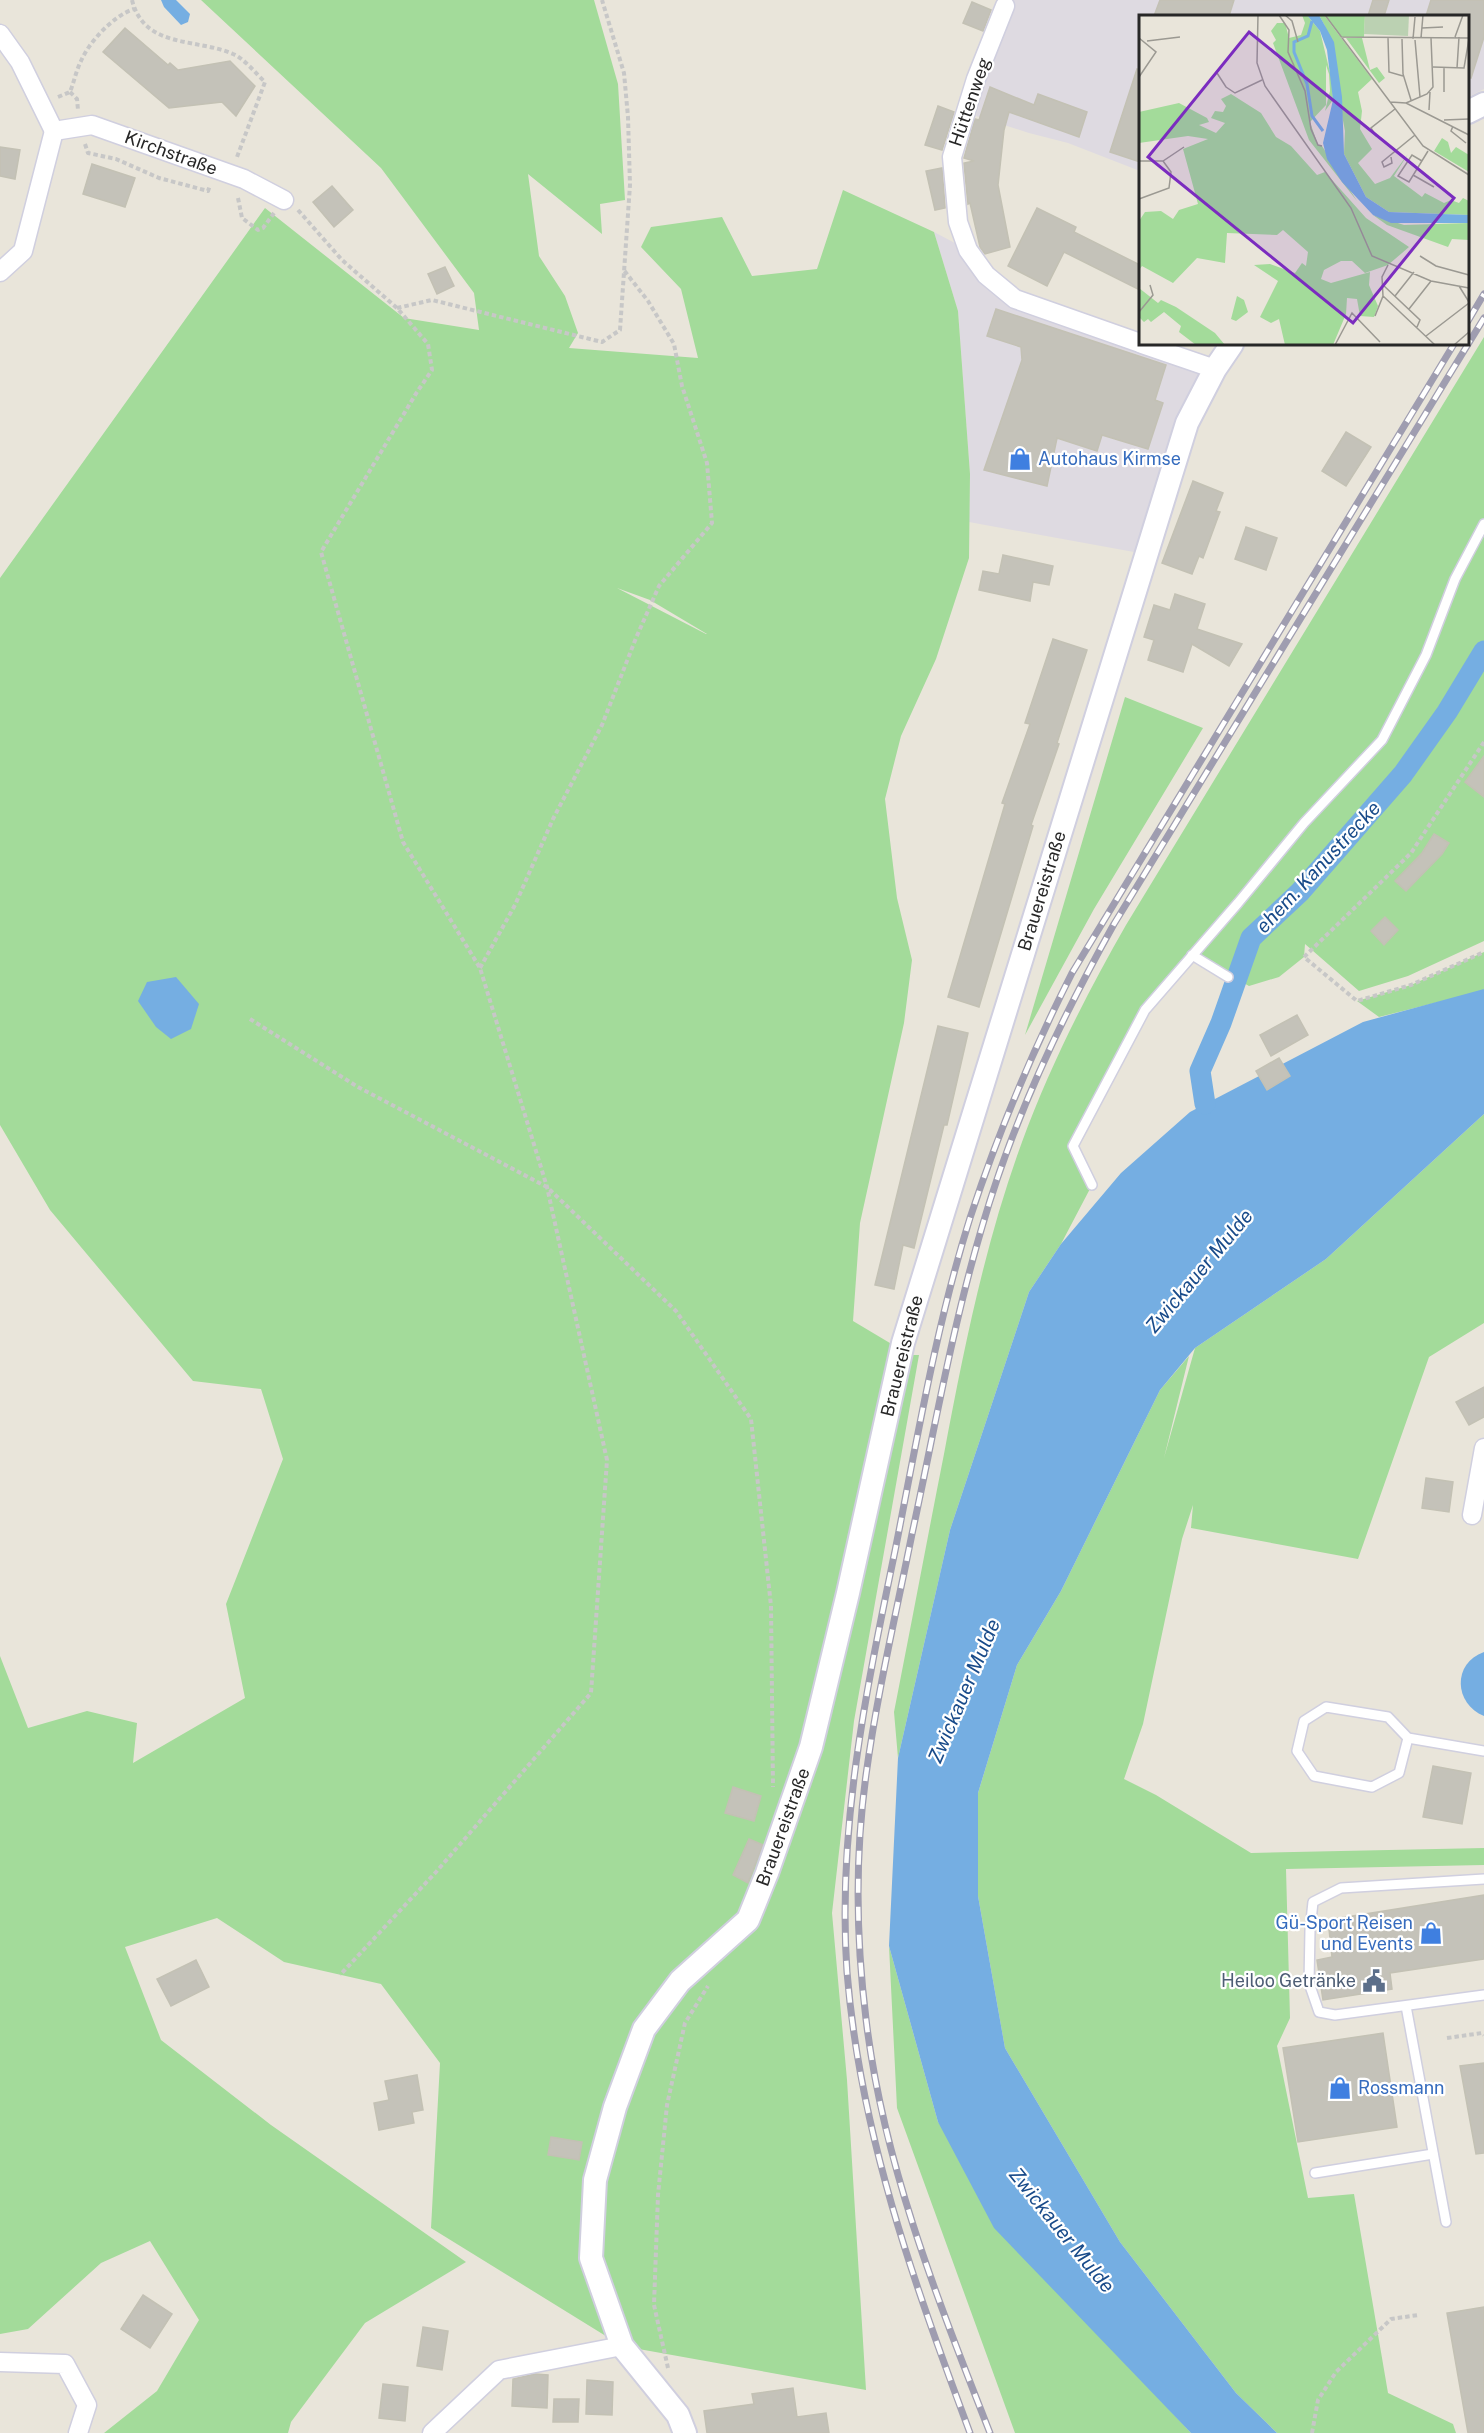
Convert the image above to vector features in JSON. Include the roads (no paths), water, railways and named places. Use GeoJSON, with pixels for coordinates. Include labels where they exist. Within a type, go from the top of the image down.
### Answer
{"type":"FeatureCollection","features":[{"type":"Feature","properties":{"kind":"street","name":"Hüttenweg"},"geometry":{"type":"LineString","coordinates":[[1005,6],[976,79],[952,157],[958,222],[968,250],[986,274],[1015,299],[1139,342]]}},
{"type":"Feature","properties":{"kind":"street"},"geometry":{"type":"LineString","coordinates":[[0,34],[20,62],[54,131],[23,251],[0,272]]}},
{"type":"Feature","properties":{"kind":"street"},"geometry":{"type":"LineString","coordinates":[[1469,111],[1484,104]]}},
{"type":"Feature","properties":{"kind":"street","name":"Kirchstraße"},"geometry":{"type":"LineString","coordinates":[[54,131],[92,125],[225,181],[284,200]]}},
{"type":"Feature","properties":{"kind":"street","name":"Hüttenweg"},"geometry":{"type":"LineString","coordinates":[[1147,345],[1215,369]]}},
{"type":"Feature","properties":{"kind":"street","name":"Brauereistraße"},"geometry":{"type":"LineString","coordinates":[[685,2433],[678,2415],[622,2346],[591,2258],[595,2180],[615,2107],[644,2029],[680,1980],[748,1920],[812,1747],[903,1343],[1187,423],[1215,369],[1231,345]]}},
{"type":"Feature","properties":{"kind":"street"},"geometry":{"type":"LineString","coordinates":[[1472,1515],[1484,1448]]}},
{"type":"Feature","properties":{"kind":"street"},"geometry":{"type":"LineString","coordinates":[[432,2433],[499,2370],[622,2346]]}},
{"type":"Feature","properties":{"kind":"street"},"geometry":{"type":"LineString","coordinates":[[0,2362],[65,2364],[87,2405],[78,2433]]}},
{"type":"Feature","properties":{"kind":"street"},"geometry":{"type":"LineString","coordinates":[[452,2433],[454,2413]]}},
{"type":"Feature","properties":{"kind":"lane"},"geometry":{"type":"LineString","coordinates":[[1092,1185],[1073,1146],[1145,1010],[1304,823],[1382,740],[1426,656],[1455,579],[1484,524]]}},
{"type":"Feature","properties":{"kind":"lane"},"geometry":{"type":"LineString","coordinates":[[1192,955],[1227,977]]}},
{"type":"Feature","properties":{"kind":"lane"},"geometry":{"type":"LineString","coordinates":[[1408,1738],[1399,1773],[1372,1787],[1314,1776],[1297,1751],[1304,1720],[1326,1707],[1388,1717],[1408,1738],[1484,1751]]}},
{"type":"Feature","properties":{"kind":"lane"},"geometry":{"type":"LineString","coordinates":[[1484,1879],[1341,1888],[1313,1902],[1309,1983],[1319,2012],[1335,2015],[1484,1995]]}},
{"type":"Feature","properties":{"kind":"lane"},"geometry":{"type":"LineString","coordinates":[[1406,2006],[1446,2222]]}},
{"type":"Feature","properties":{"kind":"lane"},"geometry":{"type":"LineString","coordinates":[[1315,2173],[1433,2154]]}},
{"type":"Feature","properties":{"kind":"water"},"geometry":{"type":"Polygon","coordinates":[[[161,0],[176,0],[190,14],[188,22],[181,25],[164,7],[161,0]]]}},
{"type":"Feature","properties":{"kind":"water"},"geometry":{"type":"Polygon","coordinates":[[[176,977],[199,1004],[191,1029],[171,1039],[156,1027],[138,1001],[147,982],[176,977]]]}},
{"type":"Feature","properties":{"kind":"water","name":"Zwickauer Mulde"},"geometry":{"type":"Polygon","coordinates":[[[1484,989],[1484,1114],[1326,1259],[1195,1348],[1160,1390],[1061,1591],[1017,1665],[978,1793],[978,1896],[1005,2048],[1120,2242],[1236,2393],[1277,2433],[1191,2433],[994,2228],[938,2122],[889,1946],[898,1758],[950,1530],[1029,1292],[1061,1244],[1121,1173],[1190,1112],[1363,1022],[1484,989]]]}},
{"type":"Feature","properties":{"kind":"water"},"geometry":{"type":"Polygon","coordinates":[[[1484,1652],[1484,1716],[1467,1702],[1462,1693],[1461,1684],[1466,1665],[1474,1657],[1484,1652]]]}},
{"type":"Feature","properties":{"kind":"waterway","name":"ehem. Kanustrecke"},"geometry":{"type":"LineString","coordinates":[[1205,1104],[1200,1071],[1221,1023],[1251,938],[1300,892],[1403,774],[1447,712],[1484,651]]}},
{"type":"Feature","properties":{"kind":"railway"},"geometry":{"type":"LineString","coordinates":[[1469,319],[1484,294]]}},
{"type":"Feature","properties":{"kind":"railway"},"geometry":{"type":"LineString","coordinates":[[1469,343],[1484,318]]}},
{"type":"Feature","properties":{"kind":"railway"},"geometry":{"type":"LineString","coordinates":[[970,2433],[910,2264],[877,2150],[854,2032],[847,1972],[845,1919],[850,1813],[864,1708],[937,1342],[970,1218],[992,1155],[1043,1033],[1072,973],[1453,345]]}},
{"type":"Feature","properties":{"kind":"railway"},"geometry":{"type":"LineString","coordinates":[[990,2433],[932,2281],[899,2178],[874,2073],[860,1958],[858,1897],[860,1835],[870,1745],[952,1342],[994,1187],[1039,1072],[1075,997],[1114,924],[1468,345]]}},
{"type":"Feature","properties":{"kind":"place","name":"Autohaus Kirmse"},"geometry":{"type":"Point","coordinates":[1020,459]}},
{"type":"Feature","properties":{"kind":"place","name":"Gü-Sport Reisen und Events"},"geometry":{"type":"Point","coordinates":[1431,1933]}},
{"type":"Feature","properties":{"kind":"place","name":"Heiloo Getränke"},"geometry":{"type":"Point","coordinates":[1374,1981]}},
{"type":"Feature","properties":{"kind":"place","name":"Rossmann"},"geometry":{"type":"Point","coordinates":[1340,2088]}}]}
